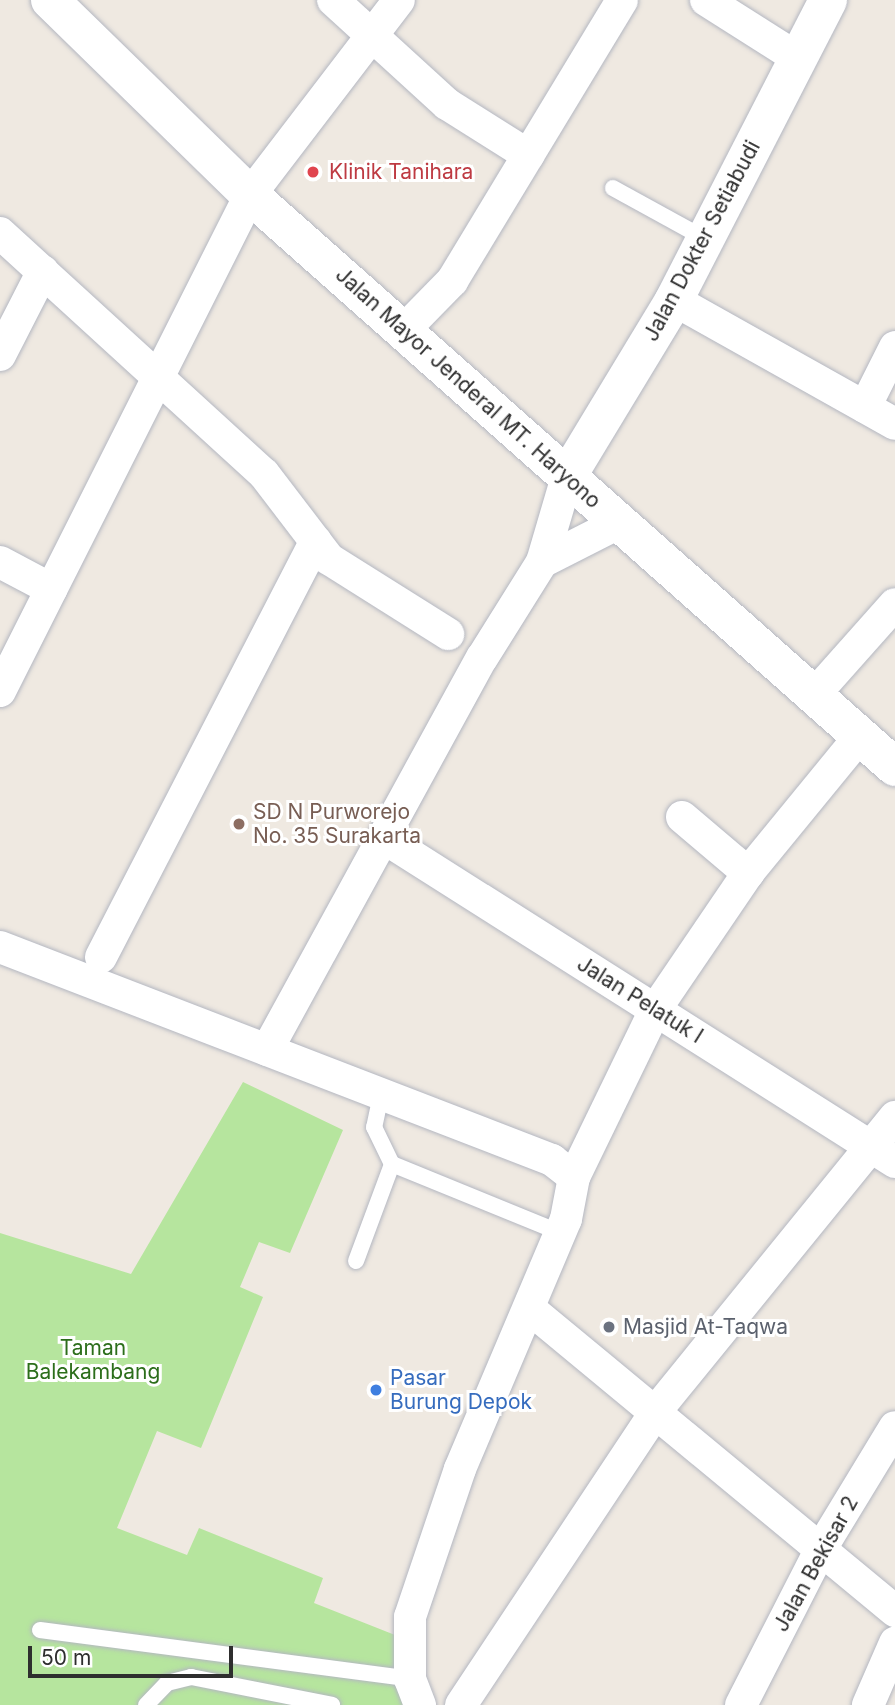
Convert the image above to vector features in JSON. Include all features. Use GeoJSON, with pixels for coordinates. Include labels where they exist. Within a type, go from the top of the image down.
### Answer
{"type":"FeatureCollection","features":[{"type":"Feature","properties":{"kind":"main road","name":"Jalan Mayor Jenderal MT. Haryono"},"geometry":{"type":"LineString","coordinates":[[50,0],[250,195],[895,767]]}},
{"type":"Feature","properties":{"kind":"main road","name":"Jalan Dokter Setiabudi"},"geometry":{"type":"LineString","coordinates":[[566,477],[674,300],[828,0]]}},
{"type":"Feature","properties":{"kind":"street"},"geometry":{"type":"LineString","coordinates":[[333,0],[447,104],[528,155]]}},
{"type":"Feature","properties":{"kind":"street"},"geometry":{"type":"LineString","coordinates":[[0,691],[162,380],[250,195],[399,0]]}},
{"type":"Feature","properties":{"kind":"street"},"geometry":{"type":"LineString","coordinates":[[404,330],[452,281],[622,0]]}},
{"type":"Feature","properties":{"kind":"street"},"geometry":{"type":"LineString","coordinates":[[706,0],[799,60]]}},
{"type":"Feature","properties":{"kind":"street"},"geometry":{"type":"LineString","coordinates":[[0,233],[264,474],[316,541],[348,576],[448,634]]}},
{"type":"Feature","properties":{"kind":"street"},"geometry":{"type":"LineString","coordinates":[[0,355],[43,271]]}},
{"type":"Feature","properties":{"kind":"street"},"geometry":{"type":"LineString","coordinates":[[674,300],[895,424]]}},
{"type":"Feature","properties":{"kind":"street"},"geometry":{"type":"LineString","coordinates":[[865,407],[895,348]]}},
{"type":"Feature","properties":{"kind":"street"},"geometry":{"type":"LineString","coordinates":[[267,1051],[384,838],[542,562],[566,477]]}},
{"type":"Feature","properties":{"kind":"street"},"geometry":{"type":"LineString","coordinates":[[542,562],[619,523]]}},
{"type":"Feature","properties":{"kind":"street"},"geometry":{"type":"LineString","coordinates":[[101,957],[316,541]]}},
{"type":"Feature","properties":{"kind":"street"},"geometry":{"type":"LineString","coordinates":[[0,562],[51,589]]}},
{"type":"Feature","properties":{"kind":"street"},"geometry":{"type":"LineString","coordinates":[[815,694],[895,604]]}},
{"type":"Feature","properties":{"kind":"street"},"geometry":{"type":"LineString","coordinates":[[415,1692],[410,1618],[431,1550],[561,1233],[574,1177],[655,1010],[748,873],[861,735]]}},
{"type":"Feature","properties":{"kind":"street"},"geometry":{"type":"LineString","coordinates":[[682,817],[748,873]]}},
{"type":"Feature","properties":{"kind":"street","name":"Jalan Pelatuk I"},"geometry":{"type":"LineString","coordinates":[[384,838],[895,1162]]}},
{"type":"Feature","properties":{"kind":"street"},"geometry":{"type":"LineString","coordinates":[[0,947],[552,1160],[574,1177]]}},
{"type":"Feature","properties":{"kind":"street"},"geometry":{"type":"LineString","coordinates":[[461,1705],[656,1411],[869,1145],[895,1117]]}},
{"type":"Feature","properties":{"kind":"street"},"geometry":{"type":"LineString","coordinates":[[530,1309],[821,1547],[895,1611]]}},
{"type":"Feature","properties":{"kind":"street","name":"Jalan Bekisar 2"},"geometry":{"type":"LineString","coordinates":[[741,1705],[821,1547],[895,1426]]}},
{"type":"Feature","properties":{"kind":"street"},"geometry":{"type":"LineString","coordinates":[[868,1705],[895,1643]]}},
{"type":"Feature","properties":{"kind":"lane"},"geometry":{"type":"LineString","coordinates":[[612,188],[704,238]]}},
{"type":"Feature","properties":{"kind":"lane"},"geometry":{"type":"LineString","coordinates":[[382,1095],[374,1127],[392,1164],[561,1233]]}},
{"type":"Feature","properties":{"kind":"lane"},"geometry":{"type":"LineString","coordinates":[[356,1261],[392,1164]]}},
{"type":"Feature","properties":{"kind":"lane"},"geometry":{"type":"LineString","coordinates":[[40,1630],[415,1692]]}},
{"type":"Feature","properties":{"kind":"lane"},"geometry":{"type":"LineString","coordinates":[[148,1704],[167,1683],[191,1677],[332,1705]]}},
{"type":"Feature","properties":{"kind":"green space","name":"Taman Balekambang"},"geometry":{"type":"Polygon","coordinates":[[[243,1082],[343,1130],[290,1253],[259,1242],[240,1287],[263,1297],[201,1448],[157,1431],[117,1528],[187,1555],[199,1528],[323,1578],[314,1603],[395,1635],[418,1705],[0,1705],[0,1233],[131,1274],[243,1082]]]}},
{"type":"Feature","properties":{"kind":"place","name":"Klinik Tanihara"},"geometry":{"type":"Point","coordinates":[313,172]}},
{"type":"Feature","properties":{"kind":"place","name":"SD N Purworejo No. 35 Surakarta"},"geometry":{"type":"Point","coordinates":[239,824]}},
{"type":"Feature","properties":{"kind":"place","name":"Masjid At-Taqwa"},"geometry":{"type":"Point","coordinates":[609,1327]}},
{"type":"Feature","properties":{"kind":"place","name":"Pasar Burung Depok"},"geometry":{"type":"Point","coordinates":[376,1390]}}]}
